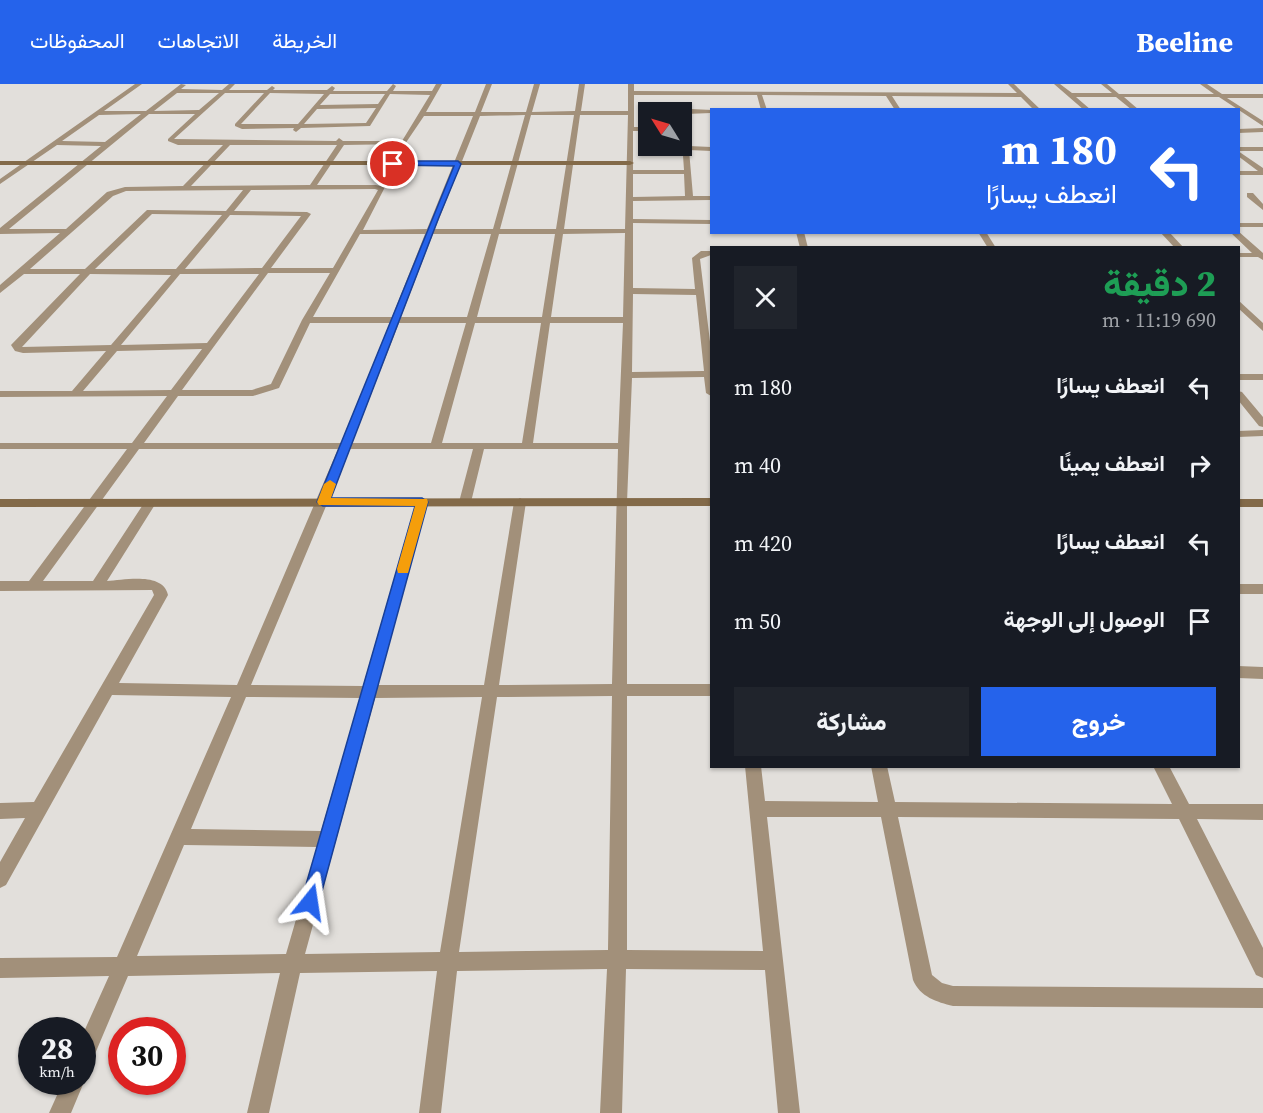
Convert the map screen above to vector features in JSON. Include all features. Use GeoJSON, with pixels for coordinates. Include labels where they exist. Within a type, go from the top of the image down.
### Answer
{"type":"FeatureCollection","features":[{"type":"Feature","properties":{"kind":"street"},"geometry":{"type":"LineString","coordinates":[[0,182],[139,84]]}},
{"type":"Feature","properties":{"kind":"street"},"geometry":{"type":"LineString","coordinates":[[1,231],[107,144],[185,84]]}},
{"type":"Feature","properties":{"kind":"street"},"geometry":{"type":"LineString","coordinates":[[232,84],[170,140],[178,143],[403,143],[439,84]]}},
{"type":"Feature","properties":{"kind":"street"},"geometry":{"type":"LineString","coordinates":[[276,84],[237,125],[242,127],[368,125],[394,84]]}},
{"type":"Feature","properties":{"kind":"street"},"geometry":{"type":"LineString","coordinates":[[286,144],[335,84]]}},
{"type":"Feature","properties":{"kind":"street"},"geometry":{"type":"LineString","coordinates":[[96,1029],[323,502],[489,84]]}},
{"type":"Feature","properties":{"kind":"street"},"geometry":{"type":"LineString","coordinates":[[436,446],[537,84]]}},
{"type":"Feature","properties":{"kind":"street"},"geometry":{"type":"LineString","coordinates":[[527,446],[568,164],[582,84]]}},
{"type":"Feature","properties":{"kind":"street"},"geometry":{"type":"LineString","coordinates":[[717,84],[718,94]]}},
{"type":"Feature","properties":{"kind":"street"},"geometry":{"type":"LineString","coordinates":[[823,84],[827,94]]}},
{"type":"Feature","properties":{"kind":"street"},"geometry":{"type":"LineString","coordinates":[[1011,84],[1036,108]]}},
{"type":"Feature","properties":{"kind":"street"},"geometry":{"type":"LineString","coordinates":[[1057,84],[1086,108]]}},
{"type":"Feature","properties":{"kind":"street"},"geometry":{"type":"LineString","coordinates":[[1104,84],[1134,108]]}},
{"type":"Feature","properties":{"kind":"street"},"geometry":{"type":"LineString","coordinates":[[1203,84],[1239,108]]}},
{"type":"Feature","properties":{"kind":"street"},"geometry":{"type":"LineString","coordinates":[[1003,88],[1010,95]]}},
{"type":"Feature","properties":{"kind":"street"},"geometry":{"type":"LineString","coordinates":[[611,1113],[616,959],[621,502],[627,375],[631,89],[718,94],[936,92],[1023,95]]}},
{"type":"Feature","properties":{"kind":"street"},"geometry":{"type":"LineString","coordinates":[[177,91],[434,93]]}},
{"type":"Feature","properties":{"kind":"street"},"geometry":{"type":"LineString","coordinates":[[759,94],[763,108]]}},
{"type":"Feature","properties":{"kind":"street"},"geometry":{"type":"LineString","coordinates":[[888,94],[897,108]]}},
{"type":"Feature","properties":{"kind":"street"},"geometry":{"type":"LineString","coordinates":[[1070,95],[1263,96]]}},
{"type":"Feature","properties":{"kind":"street"},"geometry":{"type":"LineString","coordinates":[[316,107],[381,106]]}},
{"type":"Feature","properties":{"kind":"street"},"geometry":{"type":"LineString","coordinates":[[1240,108],[1263,124]]}},
{"type":"Feature","properties":{"kind":"street"},"geometry":{"type":"LineString","coordinates":[[692,111],[710,111]]}},
{"type":"Feature","properties":{"kind":"street"},"geometry":{"type":"LineString","coordinates":[[98,113],[200,112]]}},
{"type":"Feature","properties":{"kind":"street"},"geometry":{"type":"LineString","coordinates":[[422,114],[631,113]]}},
{"type":"Feature","properties":{"kind":"street"},"geometry":{"type":"LineString","coordinates":[[1240,114],[1263,114]]}},
{"type":"Feature","properties":{"kind":"street"},"geometry":{"type":"LineString","coordinates":[[341,144],[338,141],[344,127]]}},
{"type":"Feature","properties":{"kind":"street"},"geometry":{"type":"LineString","coordinates":[[631,129],[638,129]]}},
{"type":"Feature","properties":{"kind":"street"},"geometry":{"type":"LineString","coordinates":[[1240,130],[1263,130]]}},
{"type":"Feature","properties":{"kind":"street"},"geometry":{"type":"LineString","coordinates":[[55,143],[107,144]]}},
{"type":"Feature","properties":{"kind":"street"},"geometry":{"type":"LineString","coordinates":[[185,188],[228,143]]}},
{"type":"Feature","properties":{"kind":"street"},"geometry":{"type":"LineString","coordinates":[[312,188],[341,144]]}},
{"type":"Feature","properties":{"kind":"street"},"geometry":{"type":"LineString","coordinates":[[692,148],[710,149]]}},
{"type":"Feature","properties":{"kind":"street"},"geometry":{"type":"LineString","coordinates":[[1240,151],[1263,149]]}},
{"type":"Feature","properties":{"kind":"street"},"geometry":{"type":"LineString","coordinates":[[1240,153],[1263,172]]}},
{"type":"Feature","properties":{"kind":"street"},"geometry":{"type":"LineString","coordinates":[[685,156],[689,198]]}},
{"type":"Feature","properties":{"kind":"street"},"geometry":{"type":"LineString","coordinates":[[0,163],[568,164],[687,172]]}},
{"type":"Feature","properties":{"kind":"street"},"geometry":{"type":"LineString","coordinates":[[1240,173],[1263,172]]}},
{"type":"Feature","properties":{"kind":"street"},"geometry":{"type":"LineString","coordinates":[[0,394],[253,393],[275,386],[308,320],[382,189],[376,187],[125,189],[110,194],[2,287]]}},
{"type":"Feature","properties":{"kind":"street"},"geometry":{"type":"LineString","coordinates":[[75,394],[249,188]]}},
{"type":"Feature","properties":{"kind":"street"},"geometry":{"type":"LineString","coordinates":[[1263,194],[1250,195],[1263,208]]}},
{"type":"Feature","properties":{"kind":"street"},"geometry":{"type":"LineString","coordinates":[[630,199],[710,198]]}},
{"type":"Feature","properties":{"kind":"street"},"geometry":{"type":"LineString","coordinates":[[33,585],[307,214],[150,212],[16,345],[18,349],[23,350],[209,346]]}},
{"type":"Feature","properties":{"kind":"street"},"geometry":{"type":"LineString","coordinates":[[358,232],[558,231],[710,222]]}},
{"type":"Feature","properties":{"kind":"street"},"geometry":{"type":"LineString","coordinates":[[1240,225],[1263,225]]}},
{"type":"Feature","properties":{"kind":"street"},"geometry":{"type":"LineString","coordinates":[[1,231],[67,231]]}},
{"type":"Feature","properties":{"kind":"street"},"geometry":{"type":"LineString","coordinates":[[1166,234],[1178,246]]}},
{"type":"Feature","properties":{"kind":"street"},"geometry":{"type":"LineString","coordinates":[[1236,234],[1261,257]]}},
{"type":"Feature","properties":{"kind":"street"},"geometry":{"type":"LineString","coordinates":[[710,253],[698,255],[696,258],[707,330],[710,384]]}},
{"type":"Feature","properties":{"kind":"street"},"geometry":{"type":"LineString","coordinates":[[1240,255],[1261,257]]}},
{"type":"Feature","properties":{"kind":"street"},"geometry":{"type":"LineString","coordinates":[[22,271],[336,270]]}},
{"type":"Feature","properties":{"kind":"street"},"geometry":{"type":"LineString","coordinates":[[629,291],[700,292]]}},
{"type":"Feature","properties":{"kind":"street"},"geometry":{"type":"LineString","coordinates":[[1240,305],[1263,328]]}},
{"type":"Feature","properties":{"kind":"street"},"geometry":{"type":"LineString","coordinates":[[308,320],[628,320]]}},
{"type":"Feature","properties":{"kind":"street"},"geometry":{"type":"LineString","coordinates":[[627,375],[709,374]]}},
{"type":"Feature","properties":{"kind":"street"},"geometry":{"type":"LineString","coordinates":[[1240,377],[1263,377]]}},
{"type":"Feature","properties":{"kind":"street"},"geometry":{"type":"LineString","coordinates":[[1240,396],[1263,424]]}},
{"type":"Feature","properties":{"kind":"street"},"geometry":{"type":"LineString","coordinates":[[1240,434],[1263,433]]}},
{"type":"Feature","properties":{"kind":"street"},"geometry":{"type":"LineString","coordinates":[[0,446],[623,446]]}},
{"type":"Feature","properties":{"kind":"street"},"geometry":{"type":"LineString","coordinates":[[465,502],[479,446]]}},
{"type":"Feature","properties":{"kind":"street"},"geometry":{"type":"LineString","coordinates":[[258,1113],[292,965],[422,502]]}},
{"type":"Feature","properties":{"kind":"street"},"geometry":{"type":"LineString","coordinates":[[430,1113],[448,962],[520,502]]}},
{"type":"Feature","properties":{"kind":"street"},"geometry":{"type":"LineString","coordinates":[[0,503],[710,502]]}},
{"type":"Feature","properties":{"kind":"street"},"geometry":{"type":"LineString","coordinates":[[98,584],[150,503]]}},
{"type":"Feature","properties":{"kind":"street"},"geometry":{"type":"LineString","coordinates":[[1240,503],[1263,503]]}},
{"type":"Feature","properties":{"kind":"street"},"geometry":{"type":"LineString","coordinates":[[0,586],[155,585],[161,595],[0,879]]}},
{"type":"Feature","properties":{"kind":"street"},"geometry":{"type":"LineString","coordinates":[[1240,589],[1263,589]]}},
{"type":"Feature","properties":{"kind":"street"},"geometry":{"type":"LineString","coordinates":[[1240,672],[1263,673]]}},
{"type":"Feature","properties":{"kind":"street"},"geometry":{"type":"LineString","coordinates":[[106,689],[368,694],[710,690]]}},
{"type":"Feature","properties":{"kind":"street"},"geometry":{"type":"LineString","coordinates":[[753,768],[789,1113]]}},
{"type":"Feature","properties":{"kind":"street"},"geometry":{"type":"LineString","coordinates":[[879,768],[923,980],[937,992],[953,996],[1263,998]]}},
{"type":"Feature","properties":{"kind":"street"},"geometry":{"type":"LineString","coordinates":[[1162,768],[1263,968]]}},
{"type":"Feature","properties":{"kind":"street"},"geometry":{"type":"LineString","coordinates":[[758,809],[1263,812]]}},
{"type":"Feature","properties":{"kind":"street"},"geometry":{"type":"LineString","coordinates":[[0,811],[38,810]]}},
{"type":"Feature","properties":{"kind":"street"},"geometry":{"type":"LineString","coordinates":[[179,837],[327,839]]}},
{"type":"Feature","properties":{"kind":"street"},"geometry":{"type":"LineString","coordinates":[[0,968],[616,959],[773,961]]}},
{"type":"Feature","properties":{"kind":"street"},"geometry":{"type":"LineString","coordinates":[[60,1113],[68,1095]]}},
{"type":"Feature","properties":{"kind":"slow traffic"},"geometry":{"type":"LineString","coordinates":[[330,484],[323,502],[422,502],[403,569]]}},
{"type":"Feature","properties":{"kind":"route"},"geometry":{"type":"LineString","coordinates":[[310,902],[422,502],[323,502],[458,164],[393,164]]}}]}
